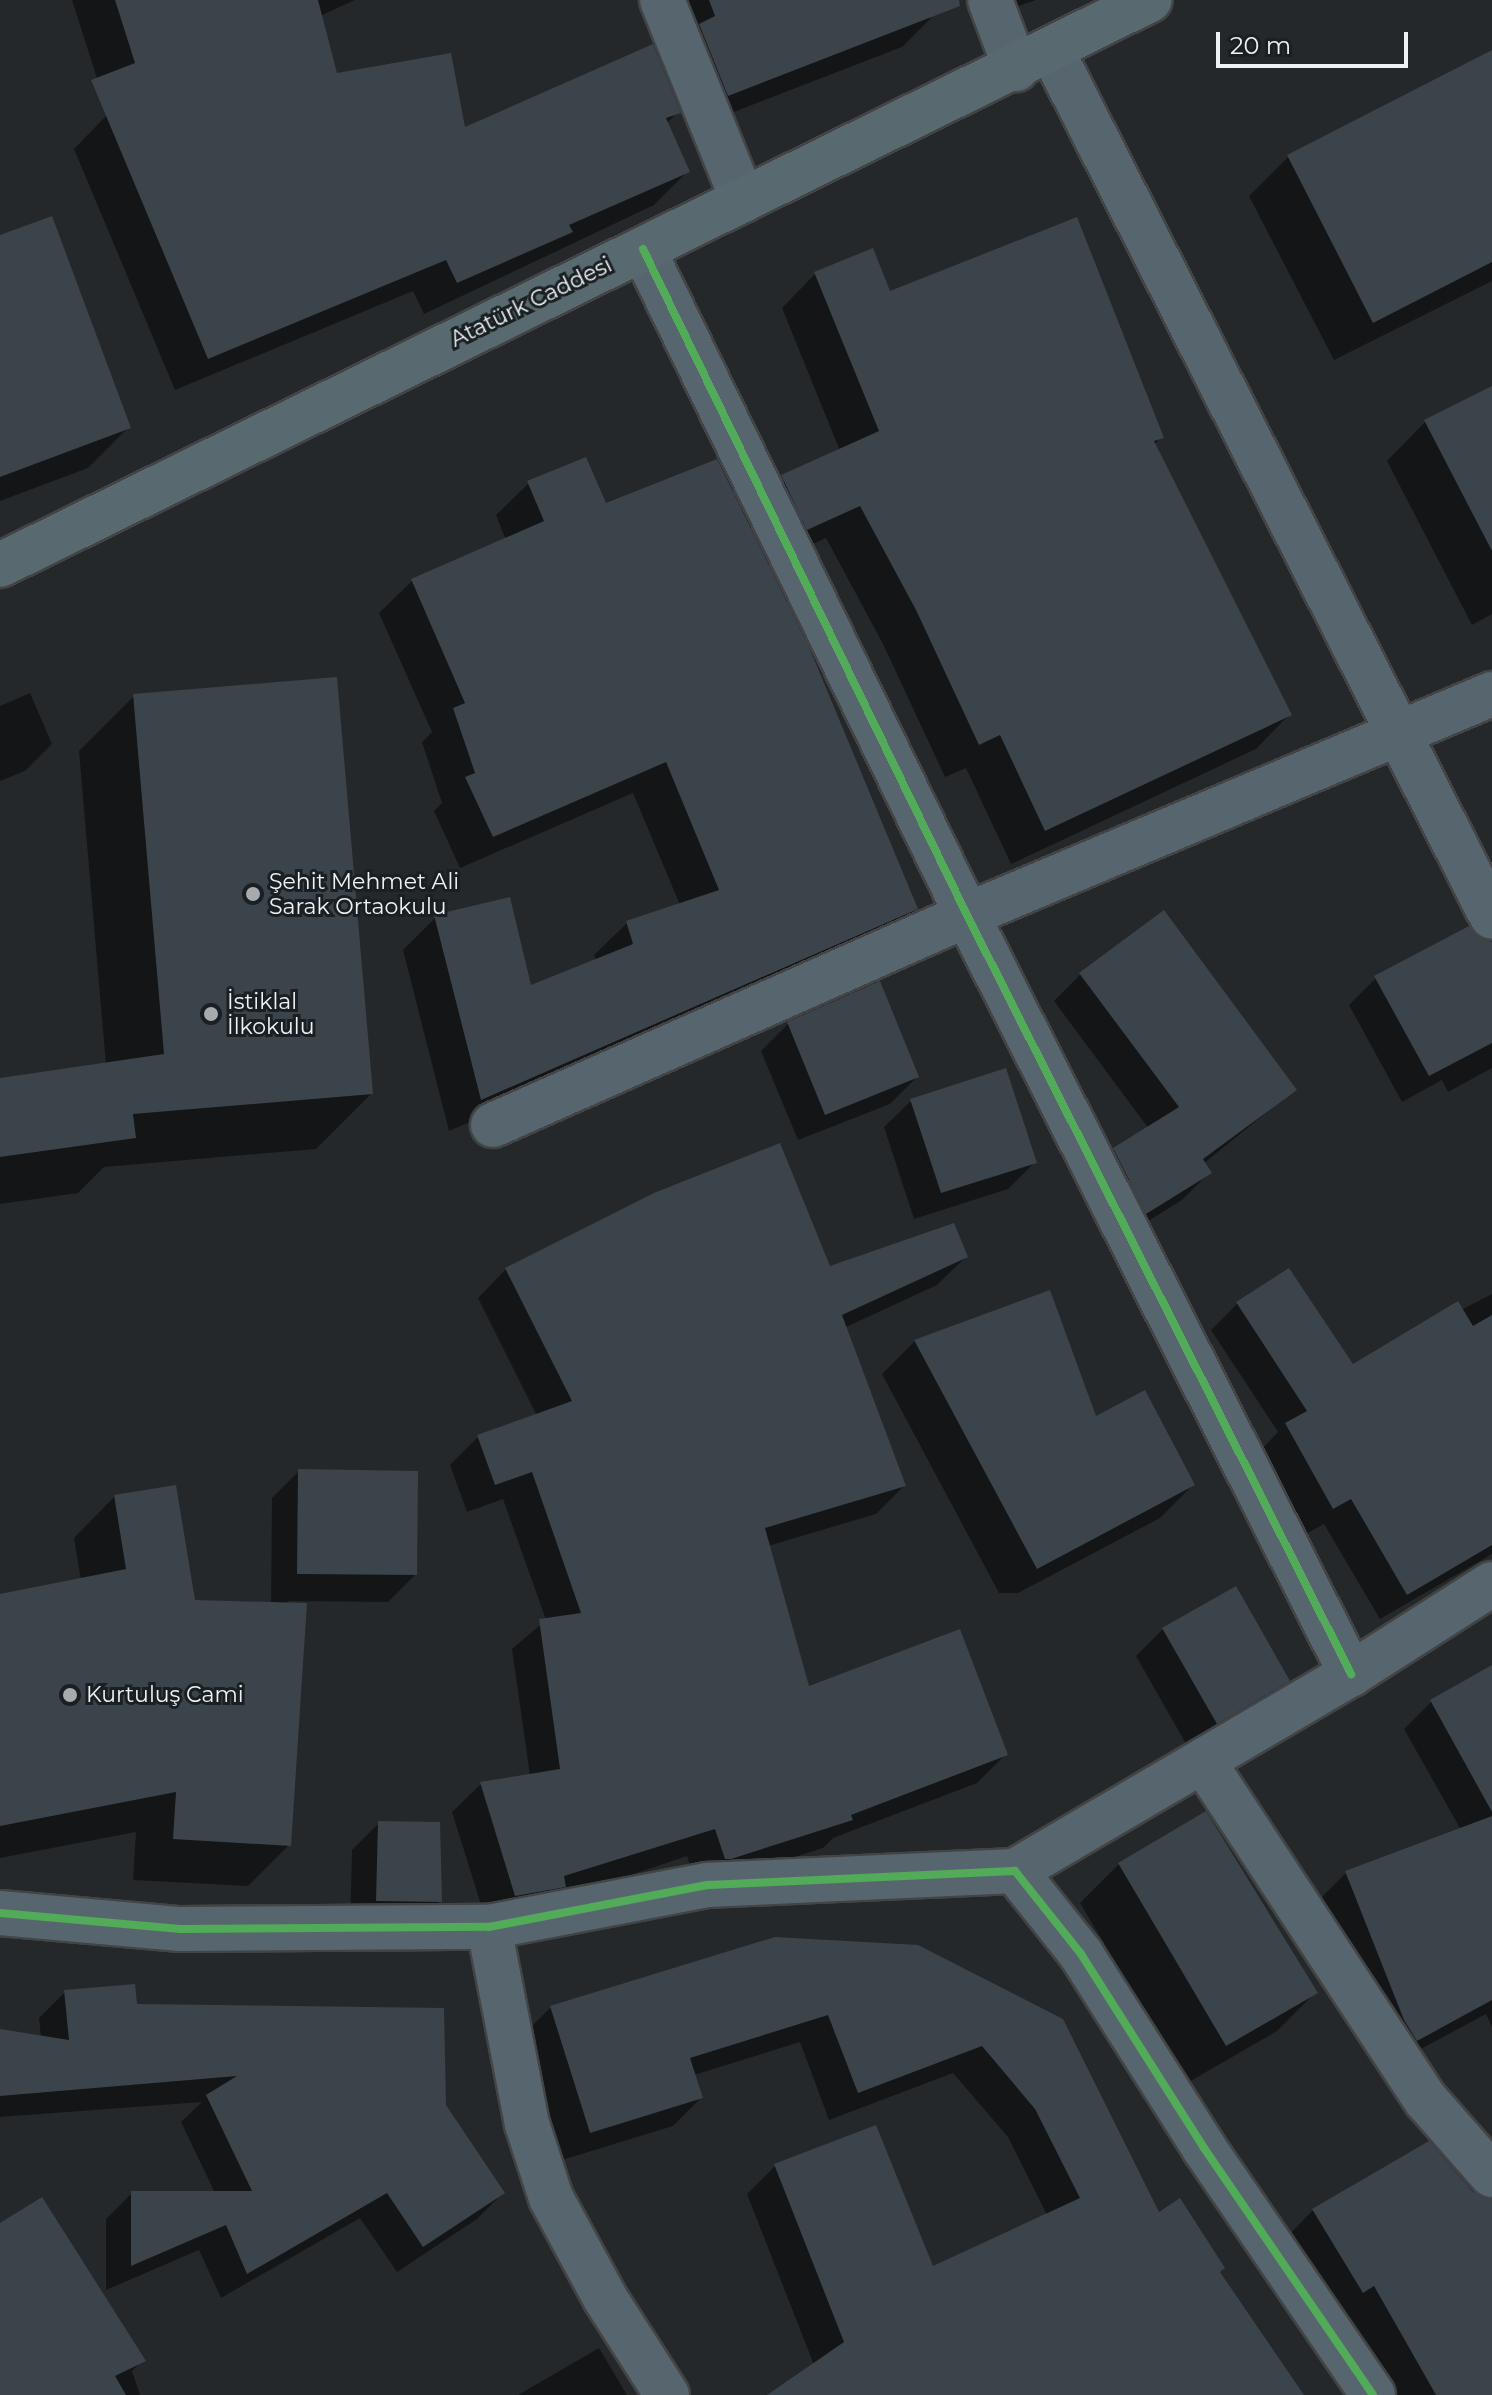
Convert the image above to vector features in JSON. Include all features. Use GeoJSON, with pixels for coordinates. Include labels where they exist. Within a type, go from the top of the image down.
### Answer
{"type":"FeatureCollection","features":[{"type":"Feature","properties":{"kind":"main road","name":"Atatürk Caddesi"},"geometry":{"type":"LineString","coordinates":[[0,565],[1034,60],[1150,0]]}},
{"type":"Feature","properties":{"kind":"street"},"geometry":{"type":"LineString","coordinates":[[662,0],[743,200]]}},
{"type":"Feature","properties":{"kind":"street"},"geometry":{"type":"LineString","coordinates":[[990,0],[1034,60],[1397,734],[1492,917]]}},
{"type":"Feature","properties":{"kind":"street"},"geometry":{"type":"LineString","coordinates":[[643,249],[967,915],[1351,1674]]}},
{"type":"Feature","properties":{"kind":"street"},"geometry":{"type":"LineString","coordinates":[[493,1125],[967,915],[1492,694]]}},
{"type":"Feature","properties":{"kind":"street"},"geometry":{"type":"LineString","coordinates":[[0,1913],[180,1929],[489,1927],[707,1885],[1015,1871],[1351,1674],[1492,1584]]}},
{"type":"Feature","properties":{"kind":"street"},"geometry":{"type":"LineString","coordinates":[[1203,1761],[1426,2100],[1492,2175]]}},
{"type":"Feature","properties":{"kind":"street"},"geometry":{"type":"LineString","coordinates":[[1015,1871],[1081,1954],[1204,2148],[1373,2395]]}},
{"type":"Feature","properties":{"kind":"street"},"geometry":{"type":"LineString","coordinates":[[489,1927],[527,2124],[551,2198],[605,2298],[667,2395]]}},
{"type":"Feature","properties":{"kind":"building"},"geometry":{"type":"Polygon","coordinates":[[[115,0],[318,0],[337,73],[451,53],[465,127],[653,44],[681,113],[666,118],[690,172],[569,225],[573,232],[457,283],[446,260],[208,359],[91,80],[135,63],[115,0]]]}},
{"type":"Feature","properties":{"kind":"building"},"geometry":{"type":"Polygon","coordinates":[[[709,0],[959,0],[960,6],[728,96],[699,24],[715,16],[709,0]]]}},
{"type":"Feature","properties":{"kind":"building"},"geometry":{"type":"Polygon","coordinates":[[[1492,50],[1492,262],[1373,323],[1287,155],[1492,50]]]}},
{"type":"Feature","properties":{"kind":"building"},"geometry":{"type":"Polygon","coordinates":[[[52,216],[131,428],[0,477],[0,235],[52,216]]]}},
{"type":"Feature","properties":{"kind":"building"},"geometry":{"type":"Polygon","coordinates":[[[1077,217],[1164,438],[1154,441],[1292,715],[1045,831],[1000,735],[979,745],[916,610],[860,506],[807,530],[781,475],[879,431],[814,272],[873,248],[890,291],[1077,217]]]}},
{"type":"Feature","properties":{"kind":"building"},"geometry":{"type":"Polygon","coordinates":[[[1492,386],[1492,551],[1424,420],[1492,386]]]}},
{"type":"Feature","properties":{"kind":"building"},"geometry":{"type":"Polygon","coordinates":[[[586,457],[606,503],[717,459],[809,647],[918,909],[481,1100],[434,915],[510,897],[531,985],[633,944],[626,921],[719,890],[666,762],[493,837],[465,777],[475,773],[453,708],[465,703],[411,579],[544,521],[527,481],[586,457]]]}},
{"type":"Feature","properties":{"kind":"building","name":"Şehit Mehmet Ali Sarak Ortaokulu"},"geometry":{"type":"Polygon","coordinates":[[[337,677],[373,1094],[133,1114],[136,1138],[0,1157],[0,1078],[164,1054],[133,694],[337,677]]]}},
{"type":"Feature","properties":{"kind":"building"},"geometry":{"type":"Polygon","coordinates":[[[1164,910],[1297,1090],[1203,1159],[1212,1173],[1146,1214],[1113,1148],[1179,1107],[1079,973],[1164,910]]]}},
{"type":"Feature","properties":{"kind":"building"},"geometry":{"type":"Polygon","coordinates":[[[1469,926],[1478,937],[1492,942],[1492,1043],[1429,1076],[1374,976],[1469,926]]]}},
{"type":"Feature","properties":{"kind":"building"},"geometry":{"type":"Polygon","coordinates":[[[880,981],[919,1077],[825,1115],[787,1022],[880,981]]]}},
{"type":"Feature","properties":{"kind":"building"},"geometry":{"type":"Polygon","coordinates":[[[1006,1068],[1037,1163],[941,1193],[910,1099],[1006,1068]]]}},
{"type":"Feature","properties":{"kind":"building"},"geometry":{"type":"Polygon","coordinates":[[[780,1143],[830,1266],[954,1223],[968,1257],[842,1315],[906,1486],[765,1528],[809,1686],[960,1629],[1008,1755],[851,1815],[853,1820],[731,1859],[725,1859],[715,1829],[564,1876],[566,1887],[515,1896],[480,1782],[560,1769],[539,1619],[581,1613],[532,1472],[495,1485],[477,1435],[572,1401],[505,1268],[654,1193],[780,1143]]]}},
{"type":"Feature","properties":{"kind":"building"},"geometry":{"type":"Polygon","coordinates":[[[1289,1268],[1353,1364],[1458,1301],[1473,1326],[1492,1315],[1492,1545],[1407,1595],[1351,1499],[1333,1509],[1285,1423],[1307,1411],[1236,1302],[1289,1268]]]}},
{"type":"Feature","properties":{"kind":"building"},"geometry":{"type":"Polygon","coordinates":[[[1050,1290],[1096,1416],[1145,1390],[1195,1485],[1037,1569],[914,1340],[1050,1290]]]}},
{"type":"Feature","properties":{"kind":"building"},"geometry":{"type":"Polygon","coordinates":[[[298,1469],[418,1471],[417,1575],[297,1574],[298,1469]]]}},
{"type":"Feature","properties":{"kind":"building"},"geometry":{"type":"Polygon","coordinates":[[[176,1485],[195,1600],[307,1603],[291,1846],[173,1839],[176,1792],[0,1826],[0,1594],[126,1569],[114,1495],[176,1485]]]}},
{"type":"Feature","properties":{"kind":"building"},"geometry":{"type":"Polygon","coordinates":[[[1236,1586],[1290,1681],[1217,1724],[1162,1628],[1236,1586]]]}},
{"type":"Feature","properties":{"kind":"building"},"geometry":{"type":"Polygon","coordinates":[[[1492,1665],[1492,1812],[1430,1700],[1492,1665]]]}},
{"type":"Feature","properties":{"kind":"building"},"geometry":{"type":"Polygon","coordinates":[[[1206,1811],[1318,1993],[1226,2046],[1118,1863],[1206,1811]]]}},
{"type":"Feature","properties":{"kind":"building"},"geometry":{"type":"Polygon","coordinates":[[[1492,1816],[1492,2000],[1417,2041],[1404,2020],[1345,1871],[1492,1816]]]}},
{"type":"Feature","properties":{"kind":"building"},"geometry":{"type":"Polygon","coordinates":[[[378,1821],[440,1822],[442,1902],[376,1901],[378,1821]]]}},
{"type":"Feature","properties":{"kind":"building"},"geometry":{"type":"Polygon","coordinates":[[[775,1937],[918,1945],[1063,2019],[1159,2212],[1180,2198],[1225,2268],[1220,2272],[1304,2395],[767,2395],[844,2342],[774,2164],[876,2125],[933,2266],[1080,2198],[1035,2109],[982,2046],[858,2093],[828,2015],[690,2058],[703,2098],[590,2133],[550,2006],[775,1937]]]}},
{"type":"Feature","properties":{"kind":"building"},"geometry":{"type":"Polygon","coordinates":[[[135,1984],[137,2004],[444,2008],[446,2105],[505,2193],[423,2247],[387,2193],[247,2274],[226,2225],[131,2266],[131,2191],[252,2191],[206,2095],[237,2076],[0,2096],[0,2029],[69,2040],[64,1990],[135,1984]]]}},
{"type":"Feature","properties":{"kind":"building"},"geometry":{"type":"Polygon","coordinates":[[[1429,2141],[1473,2192],[1492,2199],[1492,2395],[1436,2395],[1374,2286],[1363,2293],[1312,2209],[1429,2141]]]}},
{"type":"Feature","properties":{"kind":"building"},"geometry":{"type":"Polygon","coordinates":[[[42,2197],[146,2361],[115,2376],[126,2395],[0,2395],[0,2223],[42,2197]]]}},
{"type":"Feature","properties":{"kind":"cycle path"},"geometry":{"type":"LineString","coordinates":[[643,249],[967,915],[1351,1674]]}},
{"type":"Feature","properties":{"kind":"cycle path"},"geometry":{"type":"LineString","coordinates":[[0,1913],[180,1929],[489,1927],[707,1885],[1015,1871],[1081,1954],[1204,2148],[1373,2395]]}},
{"type":"Feature","properties":{"kind":"place","name":"Şehit Mehmet Ali Sarak Ortaokulu"},"geometry":{"type":"Point","coordinates":[253,894]}},
{"type":"Feature","properties":{"kind":"place","name":"İstiklal İlkokulu"},"geometry":{"type":"Point","coordinates":[211,1014]}},
{"type":"Feature","properties":{"kind":"place","name":"Kurtuluş Cami"},"geometry":{"type":"Point","coordinates":[70,1695]}}]}
